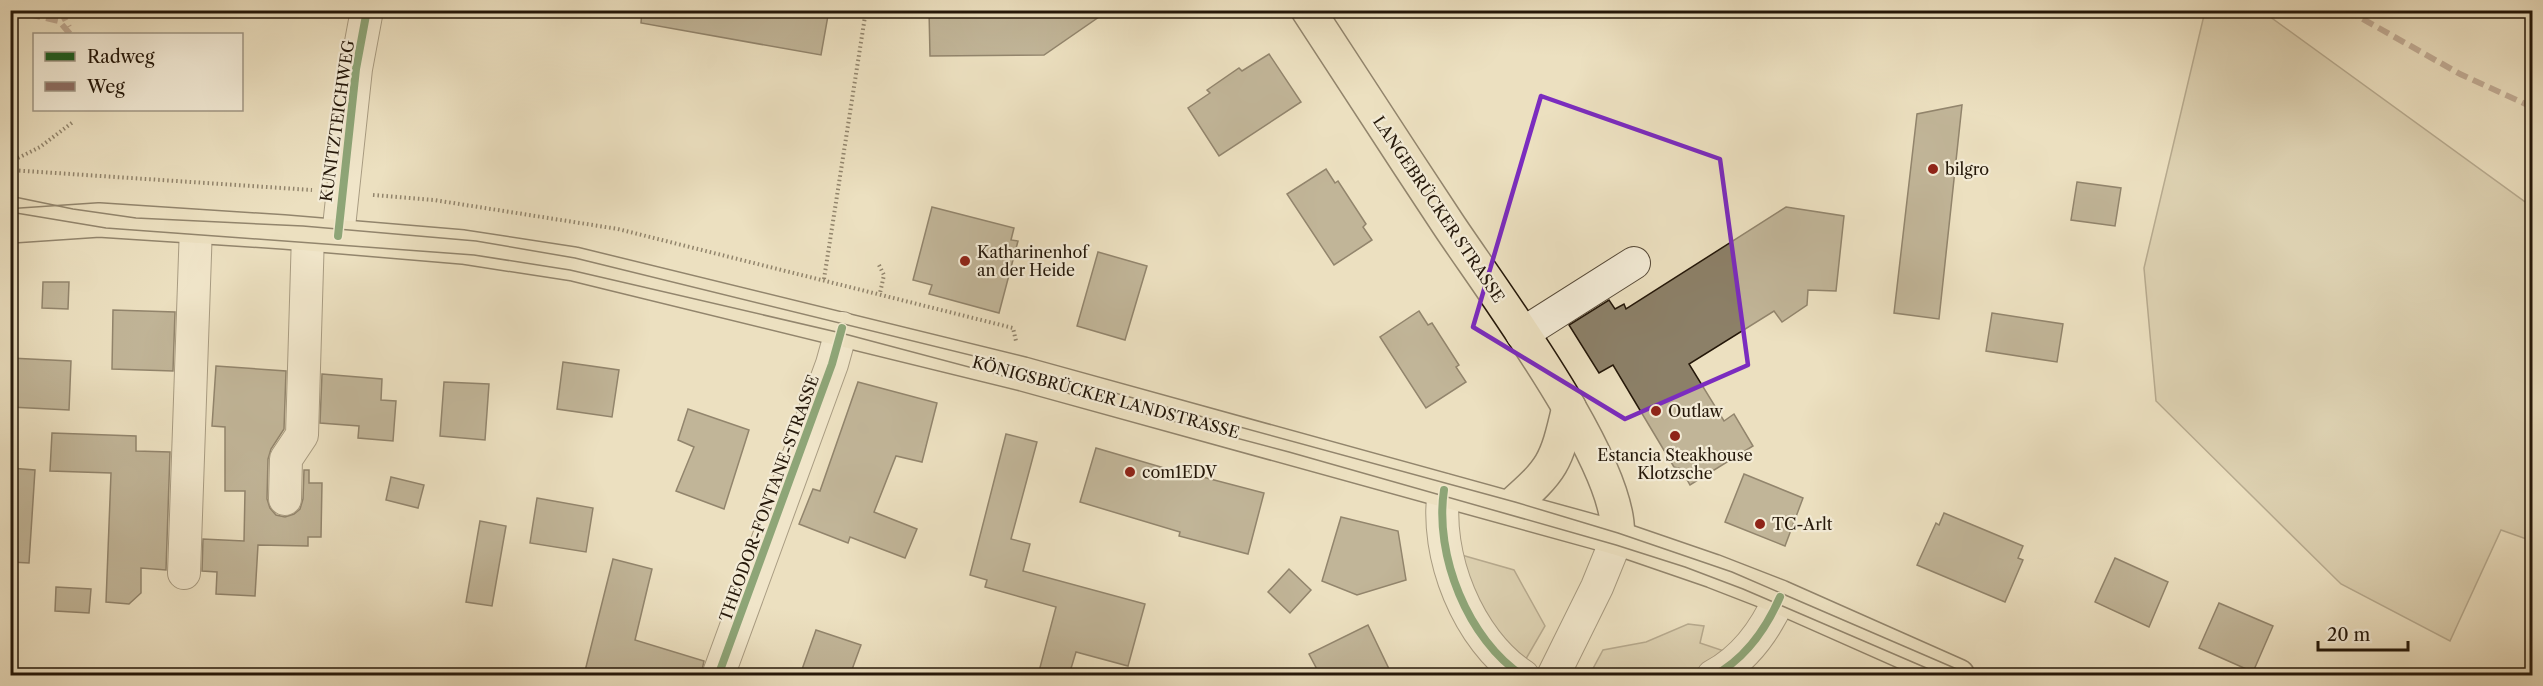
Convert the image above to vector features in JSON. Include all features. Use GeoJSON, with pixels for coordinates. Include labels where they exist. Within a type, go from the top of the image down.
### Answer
{"type":"FeatureCollection","features":[{"type":"Feature","properties":{"kind":"main road","name":"LANGEBRÜCKER STRASSE"},"geometry":{"type":"LineString","coordinates":[[1308,10],[1569,407],[1608,487],[1615,512],[1617,538]]}},
{"type":"Feature","properties":{"kind":"main road","name":"KÖNIGSBRÜCKER LANDSTRASSE"},"geometry":{"type":"LineString","coordinates":[[10,226],[99,220],[196,226],[463,247],[574,264],[1023,374],[1617,538],[1780,597],[1958,675]]}},
{"type":"Feature","properties":{"kind":"main road"},"geometry":{"type":"LineString","coordinates":[[1510,507],[1534,487],[1548,471],[1556,457],[1569,407]]}},
{"type":"Feature","properties":{"kind":"street","name":"KUNITZTEICHWEG"},"geometry":{"type":"LineString","coordinates":[[285,499],[286,459],[302,435],[322,235],[367,10]]}},
{"type":"Feature","properties":{"kind":"street"},"geometry":{"type":"LineString","coordinates":[[184,573],[196,226]]}},
{"type":"Feature","properties":{"kind":"street"},"geometry":{"type":"LineString","coordinates":[[1522,334],[1634,263]]}},
{"type":"Feature","properties":{"kind":"street","name":"THEODOR-FONTANE-STRASSE"},"geometry":{"type":"LineString","coordinates":[[718,675],[828,374],[842,328]]}},
{"type":"Feature","properties":{"kind":"street"},"geometry":{"type":"LineString","coordinates":[[1444,490],[1442,510],[1449,560],[1466,609],[1488,644],[1503,660],[1523,675]]}},
{"type":"Feature","properties":{"kind":"street"},"geometry":{"type":"LineString","coordinates":[[1554,674],[1597,587],[1617,538]]}},
{"type":"Feature","properties":{"kind":"street"},"geometry":{"type":"LineString","coordinates":[[1713,675],[1745,652],[1766,625],[1780,597]]}},
{"type":"Feature","properties":{"kind":"path"},"geometry":{"type":"LineString","coordinates":[[824,279],[866,10]]}},
{"type":"Feature","properties":{"kind":"path"},"geometry":{"type":"LineString","coordinates":[[14,170],[16,159],[40,147],[73,122]]}},
{"type":"Feature","properties":{"kind":"path"},"geometry":{"type":"LineString","coordinates":[[879,265],[884,275],[880,293]]}},
{"type":"Feature","properties":{"kind":"highlighted area"},"geometry":{"type":"Polygon","coordinates":[[[1541,96],[1720,159],[1748,365],[1625,419],[1473,327],[1541,96]]]}},
{"type":"Feature","properties":{"kind":"shaded area"},"geometry":{"type":"Polygon","coordinates":[[[2205,11],[2262,11],[2532,207],[2532,541],[2501,530],[2450,641],[2341,584],[2156,401],[2144,268],[2205,11]]]}},
{"type":"Feature","properties":{"kind":"shaded area"},"geometry":{"type":"Polygon","coordinates":[[[1458,554],[1514,570],[1545,626],[1523,664],[1496,641],[1458,554]]]}},
{"type":"Feature","properties":{"kind":"shaded area"},"geometry":{"type":"Polygon","coordinates":[[[1688,624],[1704,626],[1700,643],[1727,652],[1698,675],[1589,676],[1603,650],[1646,642],[1688,624]]]}},
{"type":"Feature","properties":{"kind":"building"},"geometry":{"type":"Polygon","coordinates":[[[642,10],[829,10],[821,55],[641,23],[642,10]]]}},
{"type":"Feature","properties":{"kind":"building"},"geometry":{"type":"Polygon","coordinates":[[[929,10],[1109,10],[1044,55],[930,56],[929,10]]]}},
{"type":"Feature","properties":{"kind":"building"},"geometry":{"type":"Polygon","coordinates":[[[1269,54],[1301,102],[1219,156],[1188,108],[1210,93],[1207,90],[1239,68],[1242,71],[1269,54]]]}},
{"type":"Feature","properties":{"kind":"building"},"geometry":{"type":"Polygon","coordinates":[[[1962,105],[1939,319],[1894,313],[1917,114],[1962,105]]]}},
{"type":"Feature","properties":{"kind":"building"},"geometry":{"type":"Polygon","coordinates":[[[1326,169],[1335,183],[1338,181],[1366,224],[1363,227],[1372,240],[1334,265],[1287,194],[1326,169]]]}},
{"type":"Feature","properties":{"kind":"building"},"geometry":{"type":"Polygon","coordinates":[[[2077,182],[2121,188],[2115,226],[2071,220],[2077,182]]]}},
{"type":"Feature","properties":{"kind":"building","name":"Katharinenhof an der Heide"},"geometry":{"type":"Polygon","coordinates":[[[932,207],[1014,228],[1011,240],[1018,241],[999,313],[929,294],[932,285],[913,280],[932,207]]]}},
{"type":"Feature","properties":{"kind":"building"},"geometry":{"type":"Polygon","coordinates":[[[1786,207],[1844,216],[1836,291],[1808,290],[1807,305],[1782,322],[1774,311],[1689,364],[1724,421],[1734,414],[1753,446],[1690,485],[1681,469],[1674,467],[1613,365],[1599,373],[1569,325],[1609,300],[1615,309],[1624,304],[1626,309],[1786,207]]]}},
{"type":"Feature","properties":{"kind":"building"},"geometry":{"type":"Polygon","coordinates":[[[1098,252],[1147,266],[1125,340],[1077,326],[1098,252]]]}},
{"type":"Feature","properties":{"kind":"building"},"geometry":{"type":"Polygon","coordinates":[[[43,282],[69,282],[68,309],[42,308],[43,282]]]}},
{"type":"Feature","properties":{"kind":"building"},"geometry":{"type":"Polygon","coordinates":[[[113,310],[175,312],[173,371],[112,369],[113,310]]]}},
{"type":"Feature","properties":{"kind":"building"},"geometry":{"type":"Polygon","coordinates":[[[1419,311],[1428,325],[1432,323],[1459,365],[1456,367],[1466,382],[1426,408],[1380,337],[1419,311]]]}},
{"type":"Feature","properties":{"kind":"building"},"geometry":{"type":"Polygon","coordinates":[[[1992,313],[2063,324],[2057,362],[1986,351],[1992,313]]]}},
{"type":"Feature","properties":{"kind":"building"},"geometry":{"type":"Polygon","coordinates":[[[10,358],[71,361],[69,410],[10,407],[10,358]]]}},
{"type":"Feature","properties":{"kind":"building"},"geometry":{"type":"Polygon","coordinates":[[[563,362],[619,370],[612,417],[557,409],[563,362]]]}},
{"type":"Feature","properties":{"kind":"building"},"geometry":{"type":"Polygon","coordinates":[[[216,366],[286,371],[284,429],[271,449],[268,459],[267,499],[276,515],[285,517],[300,509],[303,499],[304,470],[309,470],[309,483],[322,483],[321,537],[308,537],[308,546],[258,545],[255,596],[216,594],[217,572],[202,571],[203,539],[244,541],[245,491],[225,491],[225,427],[212,426],[216,366]]]}},
{"type":"Feature","properties":{"kind":"building"},"geometry":{"type":"Polygon","coordinates":[[[322,374],[382,379],[381,400],[396,401],[393,441],[358,438],[359,426],[320,423],[322,374]]]}},
{"type":"Feature","properties":{"kind":"building"},"geometry":{"type":"Polygon","coordinates":[[[444,382],[489,384],[485,440],[440,436],[444,382]]]}},
{"type":"Feature","properties":{"kind":"building"},"geometry":{"type":"Polygon","coordinates":[[[858,382],[937,403],[922,462],[896,456],[874,512],[917,529],[905,558],[850,537],[848,543],[799,524],[813,489],[820,491],[858,382]]]}},
{"type":"Feature","properties":{"kind":"building"},"geometry":{"type":"Polygon","coordinates":[[[688,409],[749,430],[724,509],[676,491],[694,447],[678,440],[688,409]]]}},
{"type":"Feature","properties":{"kind":"building"},"geometry":{"type":"Polygon","coordinates":[[[52,433],[136,436],[136,451],[170,452],[166,570],[141,568],[141,593],[129,604],[106,602],[111,473],[50,471],[52,433]]]}},
{"type":"Feature","properties":{"kind":"building"},"geometry":{"type":"Polygon","coordinates":[[[1006,434],[1037,442],[1011,539],[1030,544],[1023,571],[1145,604],[1128,666],[1076,652],[1069,675],[1038,675],[1056,607],[985,587],[987,580],[970,575],[1006,434]]]}},
{"type":"Feature","properties":{"kind":"building"},"geometry":{"type":"Polygon","coordinates":[[[1096,448],[1195,477],[1195,475],[1264,493],[1248,554],[1179,536],[1180,532],[1080,502],[1096,448]]]}},
{"type":"Feature","properties":{"kind":"building"},"geometry":{"type":"Polygon","coordinates":[[[10,468],[35,470],[29,563],[10,562],[10,468]]]}},
{"type":"Feature","properties":{"kind":"building"},"geometry":{"type":"Polygon","coordinates":[[[1744,474],[1803,498],[1785,546],[1725,522],[1744,474]]]}},
{"type":"Feature","properties":{"kind":"building"},"geometry":{"type":"Polygon","coordinates":[[[391,477],[424,485],[418,508],[386,500],[391,477]]]}},
{"type":"Feature","properties":{"kind":"building"},"geometry":{"type":"Polygon","coordinates":[[[537,498],[593,508],[586,552],[530,543],[537,498]]]}},
{"type":"Feature","properties":{"kind":"building"},"geometry":{"type":"Polygon","coordinates":[[[1944,513],[2023,546],[2018,558],[2023,560],[2005,602],[1917,565],[1936,523],[1939,525],[1944,513]]]}},
{"type":"Feature","properties":{"kind":"building"},"geometry":{"type":"Polygon","coordinates":[[[1341,517],[1398,531],[1406,580],[1357,595],[1322,581],[1341,517]]]}},
{"type":"Feature","properties":{"kind":"building"},"geometry":{"type":"Polygon","coordinates":[[[480,521],[506,526],[492,606],[466,602],[480,521]]]}},
{"type":"Feature","properties":{"kind":"building"},"geometry":{"type":"Polygon","coordinates":[[[2115,558],[2168,582],[2149,627],[2095,602],[2115,558]]]}},
{"type":"Feature","properties":{"kind":"building"},"geometry":{"type":"Polygon","coordinates":[[[613,559],[652,569],[635,640],[704,661],[701,675],[584,675],[613,559]]]}},
{"type":"Feature","properties":{"kind":"building"},"geometry":{"type":"Polygon","coordinates":[[[1289,569],[1311,590],[1290,613],[1268,592],[1289,569]]]}},
{"type":"Feature","properties":{"kind":"building"},"geometry":{"type":"Polygon","coordinates":[[[56,587],[91,589],[89,613],[55,611],[56,587]]]}},
{"type":"Feature","properties":{"kind":"building"},"geometry":{"type":"Polygon","coordinates":[[[2219,603],[2273,626],[2253,672],[2199,648],[2219,603]]]}},
{"type":"Feature","properties":{"kind":"building"},"geometry":{"type":"Polygon","coordinates":[[[1368,625],[1389,669],[1376,675],[1320,675],[1309,654],[1368,625]]]}},
{"type":"Feature","properties":{"kind":"building"},"geometry":{"type":"Polygon","coordinates":[[[816,630],[861,645],[850,675],[800,675],[816,630]]]}},
{"type":"Feature","properties":{"kind":"tram line"},"geometry":{"type":"LineString","coordinates":[[10,196],[73,209],[136,218],[303,226],[476,241],[575,258],[1023,368],[1515,502],[1618,533],[1732,572],[1973,676]]}},
{"type":"Feature","properties":{"kind":"tram line"},"geometry":{"type":"LineString","coordinates":[[10,212],[106,228],[474,255],[570,270],[841,333],[1289,452],[1616,545],[1685,567],[1743,589],[1945,676]]}},
{"type":"Feature","properties":{"kind":"marked path"},"geometry":{"type":"LineString","coordinates":[[11,10],[59,21],[69,33]]}},
{"type":"Feature","properties":{"kind":"marked path"},"geometry":{"type":"LineString","coordinates":[[60,10],[69,27]]}},
{"type":"Feature","properties":{"kind":"marked path"},"geometry":{"type":"LineString","coordinates":[[2347,10],[2460,74],[2532,107]]}},
{"type":"Feature","properties":{"kind":"cycle path"},"geometry":{"type":"LineString","coordinates":[[338,236],[356,69],[367,10]]}},
{"type":"Feature","properties":{"kind":"cycle path"},"geometry":{"type":"LineString","coordinates":[[718,676],[832,364],[842,328]]}},
{"type":"Feature","properties":{"kind":"cycle path"},"geometry":{"type":"LineString","coordinates":[[1444,490],[1442,515],[1444,541],[1459,594],[1486,641],[1503,660],[1523,676]]}},
{"type":"Feature","properties":{"kind":"cycle path"},"geometry":{"type":"LineString","coordinates":[[1713,676],[1745,652],[1761,632],[1780,597]]}},
{"type":"Feature","properties":{"kind":"place","name":"bilgro"},"geometry":{"type":"Point","coordinates":[1933,169]}},
{"type":"Feature","properties":{"kind":"place","name":"Katharinenhof an der Heide"},"geometry":{"type":"Point","coordinates":[965,261]}},
{"type":"Feature","properties":{"kind":"place","name":"Outlaw"},"geometry":{"type":"Point","coordinates":[1656,411]}},
{"type":"Feature","properties":{"kind":"place","name":"Estancia Steakhouse Klotzsche"},"geometry":{"type":"Point","coordinates":[1675,436]}},
{"type":"Feature","properties":{"kind":"place","name":"com1EDV"},"geometry":{"type":"Point","coordinates":[1130,472]}},
{"type":"Feature","properties":{"kind":"place","name":"TC-Arlt"},"geometry":{"type":"Point","coordinates":[1760,524]}}]}
